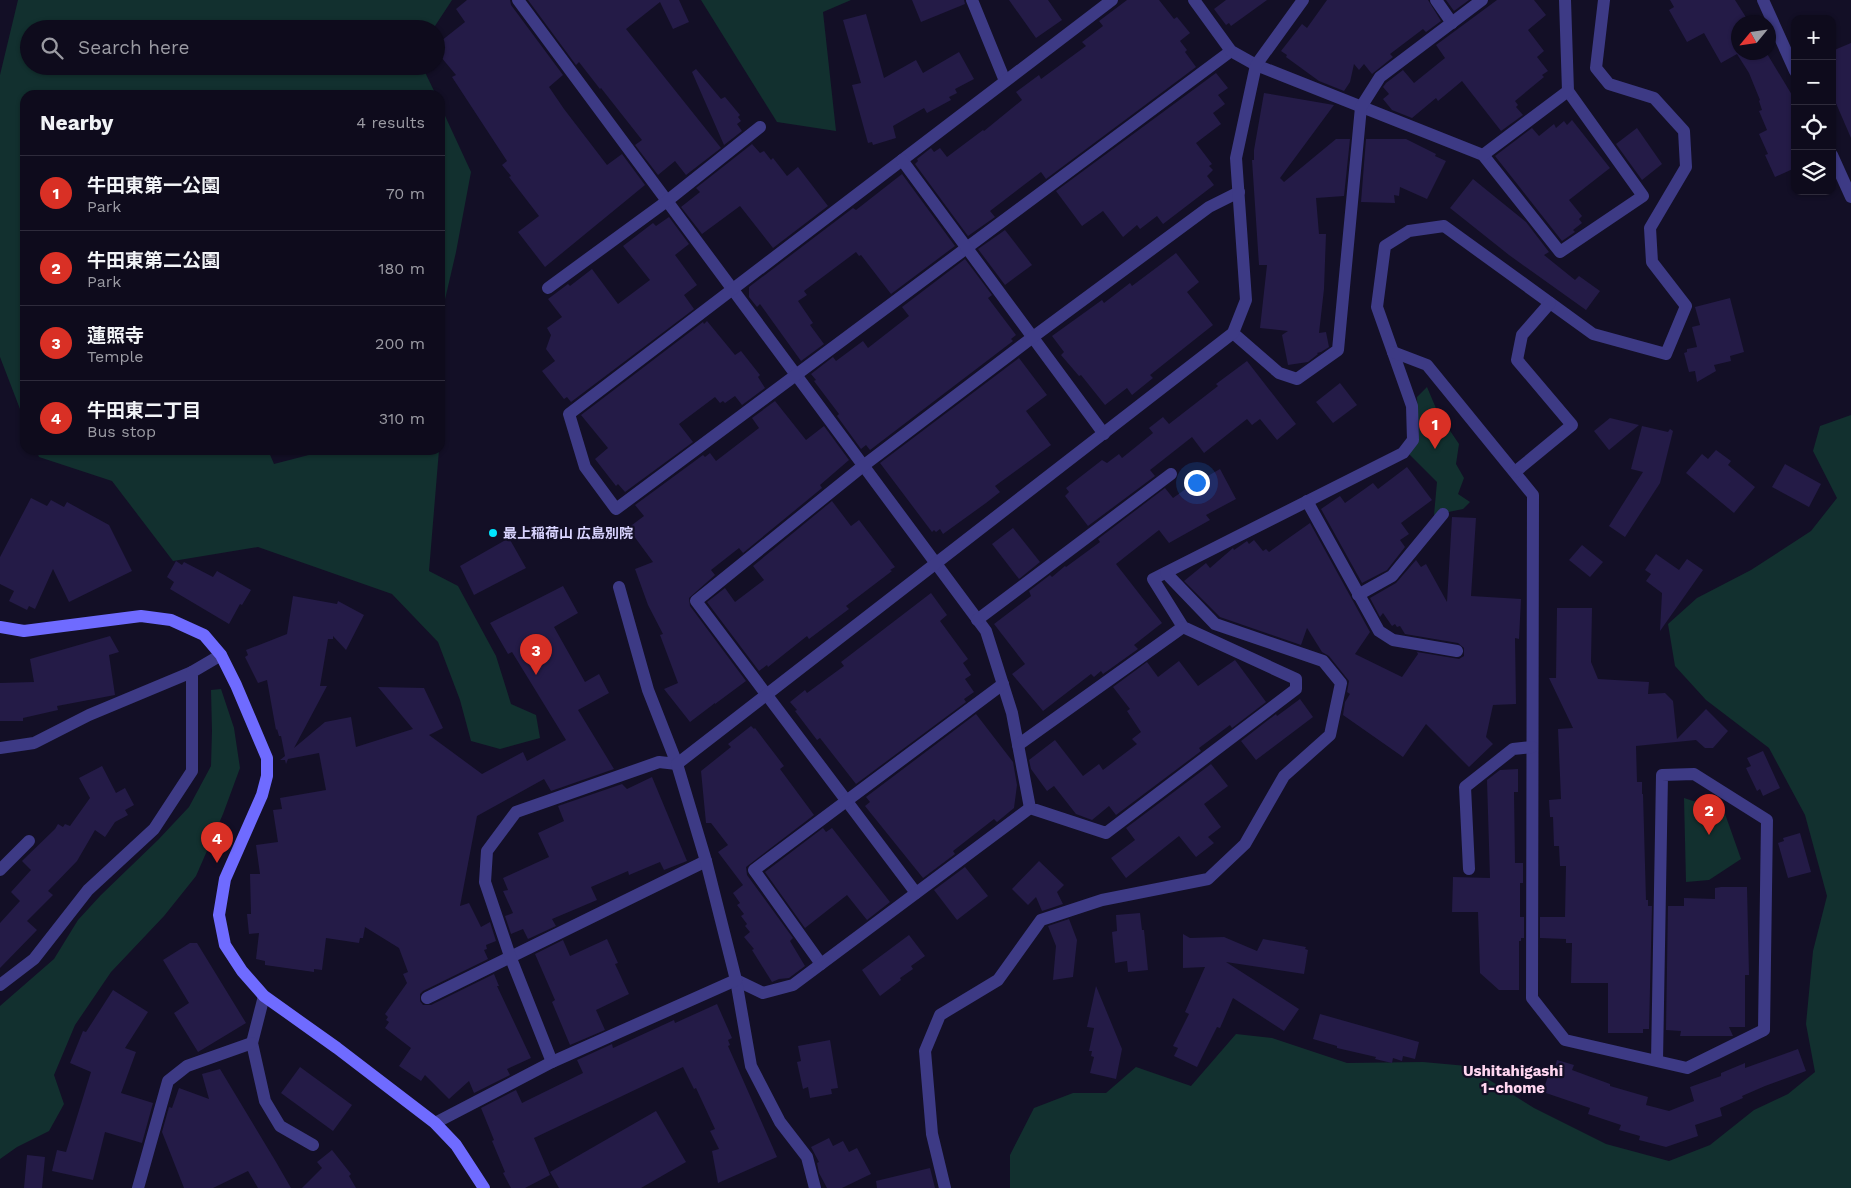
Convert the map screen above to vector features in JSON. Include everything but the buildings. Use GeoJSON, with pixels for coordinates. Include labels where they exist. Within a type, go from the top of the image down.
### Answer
{"type":"FeatureCollection","features":[{"type":"Feature","properties":{"kind":"street"},"geometry":{"type":"LineString","coordinates":[[518,0],[986,631],[1012,713],[1030,808]]}},
{"type":"Feature","properties":{"kind":"street"},"geometry":{"type":"LineString","coordinates":[[972,0],[1005,82]]}},
{"type":"Feature","properties":{"kind":"street"},"geometry":{"type":"LineString","coordinates":[[1112,0],[569,414],[585,467],[616,509],[1231,51]]}},
{"type":"Feature","properties":{"kind":"street"},"geometry":{"type":"LineString","coordinates":[[1194,0],[1231,51],[1256,65],[1483,156],[1560,252],[1643,196],[1568,91],[1565,0]]}},
{"type":"Feature","properties":{"kind":"street"},"geometry":{"type":"LineString","coordinates":[[552,1062],[510,956],[485,882],[487,851],[516,812],[660,762],[677,764],[1233,334],[1246,300],[1236,158],[1256,65],[1303,0]]}},
{"type":"Feature","properties":{"kind":"street"},"geometry":{"type":"LineString","coordinates":[[1436,0],[1452,23]]}},
{"type":"Feature","properties":{"kind":"street"},"geometry":{"type":"LineString","coordinates":[[1233,334],[1279,373],[1297,378],[1338,350],[1361,107],[1380,77],[1482,0]]}},
{"type":"Feature","properties":{"kind":"street"},"geometry":{"type":"LineString","coordinates":[[1030,808],[1106,833],[1296,689],[1296,680],[1184,627],[1154,579],[1403,452],[1413,440],[1412,406],[1377,307],[1385,246],[1409,231],[1444,226],[1593,334],[1666,354],[1686,306],[1652,262],[1650,228],[1686,167],[1684,130],[1654,98],[1609,84],[1596,68],[1604,0]]}},
{"type":"Feature","properties":{"kind":"street"},"geometry":{"type":"LineString","coordinates":[[1763,0],[1791,62]]}},
{"type":"Feature","properties":{"kind":"street"},"geometry":{"type":"LineString","coordinates":[[1483,156],[1568,91]]}},
{"type":"Feature","properties":{"kind":"street"},"geometry":{"type":"LineString","coordinates":[[548,288],[667,201],[760,127]]}},
{"type":"Feature","properties":{"kind":"street"},"geometry":{"type":"LineString","coordinates":[[902,160],[1104,434]]}},
{"type":"Feature","properties":{"kind":"street"},"geometry":{"type":"LineString","coordinates":[[1836,164],[1851,197]]}},
{"type":"Feature","properties":{"kind":"street"},"geometry":{"type":"LineString","coordinates":[[916,893],[696,602],[863,466],[1033,337],[1209,207],[1239,192]]}},
{"type":"Feature","properties":{"kind":"street"},"geometry":{"type":"LineString","coordinates":[[1515,472],[1572,426],[1517,360],[1522,335],[1550,303]]}},
{"type":"Feature","properties":{"kind":"street"},"geometry":{"type":"LineString","coordinates":[[1393,352],[1427,365],[1533,495],[1532,998],[1565,1040],[1657,1062],[1687,1068],[1764,1030],[1767,820],[1694,774],[1662,774],[1657,1062]]}},
{"type":"Feature","properties":{"kind":"street"},"geometry":{"type":"LineString","coordinates":[[977,620],[1171,474]]}},
{"type":"Feature","properties":{"kind":"street"},"geometry":{"type":"LineString","coordinates":[[1307,501],[1379,631],[1393,640],[1457,651]]}},
{"type":"Feature","properties":{"kind":"street"},"geometry":{"type":"LineString","coordinates":[[1358,595],[1392,576],[1444,514]]}},
{"type":"Feature","properties":{"kind":"street"},"geometry":{"type":"LineString","coordinates":[[945,1188],[932,1134],[925,1051],[940,1015],[998,980],[1041,920],[1102,900],[1208,879],[1245,844],[1284,776],[1330,735],[1341,683],[1323,661],[1215,624],[1166,572]]}},
{"type":"Feature","properties":{"kind":"street"},"geometry":{"type":"LineString","coordinates":[[619,587],[648,690],[677,764],[706,861],[736,980],[751,1066],[780,1122],[807,1157],[815,1188]]}},
{"type":"Feature","properties":{"kind":"street"},"geometry":{"type":"LineString","coordinates":[[0,627],[24,630],[141,616],[171,620],[204,635],[221,655],[267,758],[267,776],[262,795],[225,880],[219,915],[225,945],[242,971],[264,996],[337,1048],[435,1123],[456,1145],[478,1186]]}},
{"type":"Feature","properties":{"kind":"street"},"geometry":{"type":"LineString","coordinates":[[1018,745],[1184,627]]}},
{"type":"Feature","properties":{"kind":"street"},"geometry":{"type":"LineString","coordinates":[[0,748],[34,743],[89,715],[192,672],[221,655]]}},
{"type":"Feature","properties":{"kind":"street"},"geometry":{"type":"LineString","coordinates":[[0,984],[34,959],[88,890],[154,829],[192,771],[192,672]]}},
{"type":"Feature","properties":{"kind":"street"},"geometry":{"type":"LineString","coordinates":[[821,964],[754,870],[1003,684]]}},
{"type":"Feature","properties":{"kind":"street"},"geometry":{"type":"LineString","coordinates":[[1469,869],[1465,787],[1513,749],[1532,747]]}},
{"type":"Feature","properties":{"kind":"street"},"geometry":{"type":"LineString","coordinates":[[435,1123],[552,1062],[736,980],[763,993],[793,985],[1030,808]]}},
{"type":"Feature","properties":{"kind":"street"},"geometry":{"type":"LineString","coordinates":[[0,870],[29,841]]}},
{"type":"Feature","properties":{"kind":"street"},"geometry":{"type":"LineString","coordinates":[[426,998],[706,861]]}},
{"type":"Feature","properties":{"kind":"street"},"geometry":{"type":"LineString","coordinates":[[264,996],[252,1043],[265,1101],[280,1126],[313,1145]]}},
{"type":"Feature","properties":{"kind":"street"},"geometry":{"type":"LineString","coordinates":[[138,1188],[168,1081],[187,1066],[252,1043]]}},
{"type":"Feature","properties":{"kind":"green space"},"geometry":{"type":"Polygon","coordinates":[[[18,0],[452,0],[439,20],[20,20],[20,75],[426,75],[434,90],[20,90],[20,409],[0,357],[0,75],[18,0]]]}},
{"type":"Feature","properties":{"kind":"green space"},"geometry":{"type":"Polygon","coordinates":[[[701,0],[851,0],[823,12],[836,131],[777,122],[701,0]]]}},
{"type":"Feature","properties":{"kind":"green space"},"geometry":{"type":"Polygon","coordinates":[[[445,116],[471,172],[445,299],[445,116]]]}},
{"type":"Feature","properties":{"kind":"green space"},"geometry":{"type":"Polygon","coordinates":[[[1427,387],[1438,413],[1459,444],[1456,464],[1464,478],[1458,494],[1470,502],[1463,509],[1434,515],[1437,482],[1409,454],[1419,440],[1417,397],[1427,387]]]}},
{"type":"Feature","properties":{"kind":"green space"},"geometry":{"type":"Polygon","coordinates":[[[1851,415],[1851,1188],[1010,1188],[1010,1155],[1034,1108],[1073,1093],[1106,1093],[1136,1067],[1191,1086],[1236,1034],[1272,1038],[1347,1063],[1423,1062],[1467,1066],[1534,1108],[1606,1144],[1669,1161],[1710,1145],[1754,1110],[1788,1094],[1815,1072],[1806,1024],[1813,951],[1827,896],[1805,815],[1769,748],[1706,700],[1675,666],[1668,624],[1697,598],[1751,570],[1811,531],[1837,498],[1813,451],[1820,426],[1851,415]]]}},
{"type":"Feature","properties":{"kind":"green space"},"geometry":{"type":"Polygon","coordinates":[[[38,455],[270,455],[274,464],[309,455],[439,455],[429,571],[458,586],[496,656],[511,704],[536,715],[540,738],[500,749],[471,741],[460,700],[438,642],[392,594],[258,547],[173,561],[112,481],[39,457],[38,455]]]}},
{"type":"Feature","properties":{"kind":"green space"},"geometry":{"type":"Polygon","coordinates":[[[221,689],[234,728],[240,768],[223,814],[196,876],[164,916],[111,972],[75,1025],[54,1075],[64,1104],[49,1131],[17,1147],[0,1159],[0,1006],[54,959],[78,920],[189,807],[211,766],[211,690],[221,689]]]}},
{"type":"Feature","properties":{"kind":"green space"},"geometry":{"type":"Polygon","coordinates":[[[1684,798],[1724,811],[1741,859],[1709,880],[1686,882],[1684,798]]]}},
{"type":"Feature","properties":{"kind":"place","name":"牛田東第一公園"},"geometry":{"type":"Point","coordinates":[1435,449]}},
{"type":"Feature","properties":{"kind":"place","name":"最上稲荷山 広島別院"},"geometry":{"type":"Point","coordinates":[493,533]}},
{"type":"Feature","properties":{"kind":"place","name":"蓮照寺"},"geometry":{"type":"Point","coordinates":[536,675]}},
{"type":"Feature","properties":{"kind":"place","name":"牛田東第二公園"},"geometry":{"type":"Point","coordinates":[1709,835]}},
{"type":"Feature","properties":{"kind":"place","name":"牛田東二丁目"},"geometry":{"type":"Point","coordinates":[217,863]}},
{"type":"Feature","properties":{"kind":"district","name":"Ushitahigashi 1-chome"},"geometry":{"type":"Point","coordinates":[1513,1080]}}]}
